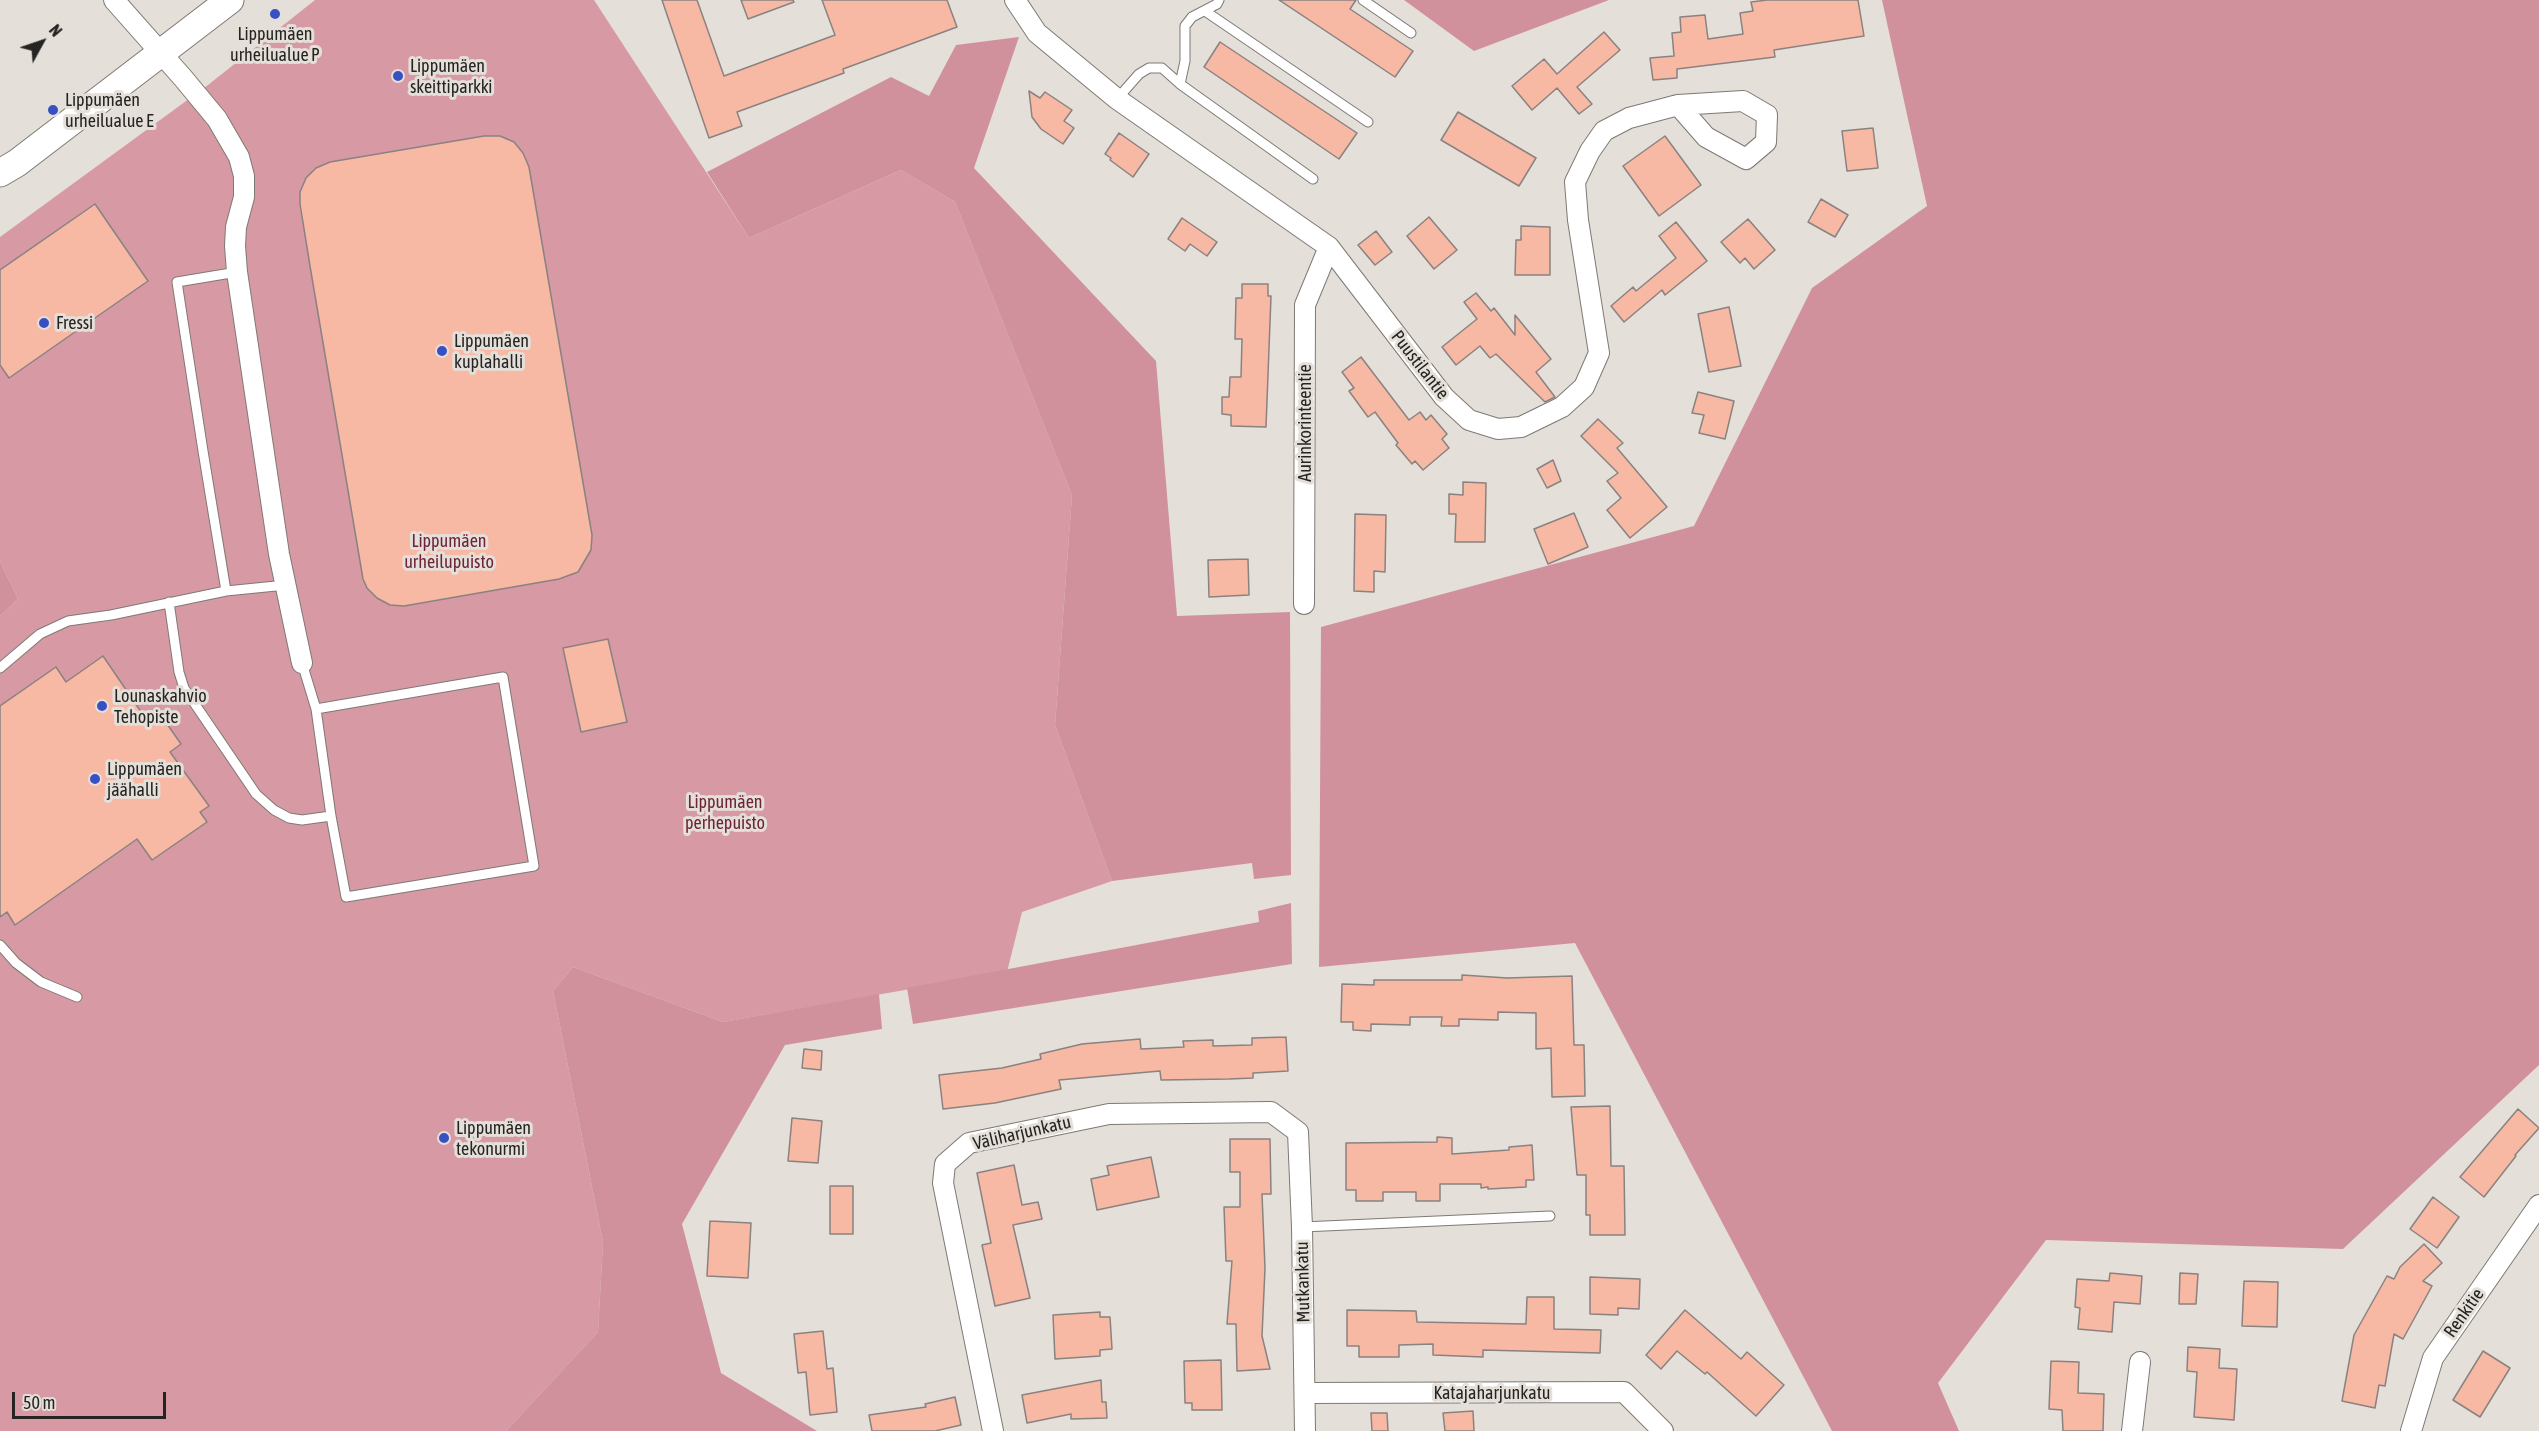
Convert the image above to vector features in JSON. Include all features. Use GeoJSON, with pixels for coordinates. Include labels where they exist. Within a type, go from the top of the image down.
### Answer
{"type":"FeatureCollection","features":[{"type":"Feature","properties":{"kind":"main road"},"geometry":{"type":"LineString","coordinates":[[0,173],[17,163],[230,0]]}},
{"type":"Feature","properties":{"kind":"street"},"geometry":{"type":"LineString","coordinates":[[114,0],[217,119],[239,157],[244,176],[244,197],[236,227],[237,272],[259,429],[302,663]]}},
{"type":"Feature","properties":{"kind":"street","name":"Puustilantie"},"geometry":{"type":"LineString","coordinates":[[1015,0],[1036,33],[1117,99],[1329,247],[1444,397],[1469,420],[1498,429],[1521,427],[1562,408],[1584,387],[1599,353],[1578,220],[1575,182],[1590,151],[1604,131],[1629,118],[1678,105]]}},
{"type":"Feature","properties":{"kind":"street","name":"Aurinkorinteentie"},"geometry":{"type":"LineString","coordinates":[[1304,604],[1305,305],[1329,247]]}},
{"type":"Feature","properties":{"kind":"street","name":"Väliharjunkatu"},"geometry":{"type":"LineString","coordinates":[[993,1431],[943,1183],[945,1164],[969,1143],[1109,1114],[1271,1112],[1298,1132]]}},
{"type":"Feature","properties":{"kind":"street","name":"Mutkankatu"},"geometry":{"type":"LineString","coordinates":[[1298,1132],[1306,1393],[1305,1431]]}},
{"type":"Feature","properties":{"kind":"street","name":"Renkitie"},"geometry":{"type":"LineString","coordinates":[[2411,1431],[2433,1358],[2539,1206]]}},
{"type":"Feature","properties":{"kind":"street"},"geometry":{"type":"LineString","coordinates":[[2132,1431],[2140,1362]]}},
{"type":"Feature","properties":{"kind":"street","name":"Katajaharjunkatu"},"geometry":{"type":"LineString","coordinates":[[1306,1393],[1624,1392],[1662,1431]]}},
{"type":"Feature","properties":{"kind":"lane"},"geometry":{"type":"LineString","coordinates":[[1180,84],[1185,61],[1185,26],[1192,17],[1205,11],[1219,0]]}},
{"type":"Feature","properties":{"kind":"lane"},"geometry":{"type":"LineString","coordinates":[[1363,0],[1411,33]]}},
{"type":"Feature","properties":{"kind":"lane"},"geometry":{"type":"LineString","coordinates":[[1205,11],[1368,122]]}},
{"type":"Feature","properties":{"kind":"lane"},"geometry":{"type":"LineString","coordinates":[[1117,99],[1139,74],[1149,68],[1162,68],[1180,84],[1313,179]]}},
{"type":"Feature","properties":{"kind":"lane"},"geometry":{"type":"LineString","coordinates":[[226,591],[177,282],[237,272]]}},
{"type":"Feature","properties":{"kind":"lane"},"geometry":{"type":"LineString","coordinates":[[0,668],[40,634],[68,621],[226,591],[286,585]]}},
{"type":"Feature","properties":{"kind":"lane"},"geometry":{"type":"LineString","coordinates":[[169,602],[179,672],[184,688],[256,794],[274,810],[289,818],[302,820],[331,816]]}},
{"type":"Feature","properties":{"kind":"lane"},"geometry":{"type":"LineString","coordinates":[[302,663],[316,709],[331,816],[346,897],[534,866],[503,677],[316,709]]}},
{"type":"Feature","properties":{"kind":"lane"},"geometry":{"type":"LineString","coordinates":[[0,945],[16,963],[41,982],[77,997]]}},
{"type":"Feature","properties":{"kind":"lane"},"geometry":{"type":"LineString","coordinates":[[1302,1227],[1550,1216]]}},
{"type":"Feature","properties":{"kind":"green space","name":"Lippumäen urheilupuisto"},"geometry":{"type":"Polygon","coordinates":[[[315,0],[594,0],[749,238],[901,170],[955,202],[1072,495],[1055,725],[1112,881],[1022,912],[1007,972],[723,1022],[573,967],[553,991],[603,1242],[598,1332],[506,1431],[0,1431],[0,616],[18,599],[0,561],[0,237],[208,85],[315,0]]]}},
{"type":"Feature","properties":{"kind":"shaded area"},"geometry":{"type":"Polygon","coordinates":[[[1404,0],[1609,0],[1474,51],[1404,0]]]}},
{"type":"Feature","properties":{"kind":"shaded area"},"geometry":{"type":"Polygon","coordinates":[[[1882,0],[2539,0],[2539,1065],[2343,1249],[2046,1240],[1938,1383],[1959,1431],[1832,1431],[1575,943],[1319,967],[1321,627],[1694,526],[1812,288],[1927,206],[1882,0]]]}},
{"type":"Feature","properties":{"kind":"shaded area"},"geometry":{"type":"Polygon","coordinates":[[[1019,37],[974,168],[1156,361],[1177,616],[1290,612],[1291,875],[1254,879],[1252,863],[1112,881],[1055,725],[1072,495],[955,202],[901,170],[749,238],[707,172],[891,77],[929,96],[956,45],[1019,37]]]}},
{"type":"Feature","properties":{"kind":"shaded area"},"geometry":{"type":"Polygon","coordinates":[[[0,561],[18,599],[0,616],[0,561]]]}},
{"type":"Feature","properties":{"kind":"shaded area"},"geometry":{"type":"Polygon","coordinates":[[[1291,903],[1292,964],[913,1024],[907,988],[1259,922],[1258,911],[1291,903]]]}},
{"type":"Feature","properties":{"kind":"shaded area"},"geometry":{"type":"Polygon","coordinates":[[[573,967],[723,1022],[879,994],[882,1029],[785,1045],[682,1224],[721,1373],[817,1431],[506,1431],[598,1332],[603,1242],[553,991],[573,967]]]}},
{"type":"Feature","properties":{"kind":"building"},"geometry":{"type":"Polygon","coordinates":[[[662,0],[697,0],[724,76],[835,35],[822,0],[947,0],[957,27],[843,69],[844,73],[737,112],[742,126],[709,138],[662,0]]]}},
{"type":"Feature","properties":{"kind":"building"},"geometry":{"type":"Polygon","coordinates":[[[741,0],[793,0],[794,2],[748,19],[741,0]]]}},
{"type":"Feature","properties":{"kind":"building"},"geometry":{"type":"Polygon","coordinates":[[[1279,0],[1356,0],[1350,9],[1413,51],[1395,77],[1279,0]]]}},
{"type":"Feature","properties":{"kind":"building"},"geometry":{"type":"Polygon","coordinates":[[[1858,0],[1864,36],[1774,50],[1775,57],[1677,69],[1677,78],[1653,80],[1650,58],[1674,56],[1672,33],[1681,32],[1680,17],[1705,15],[1708,39],[1743,34],[1740,13],[1753,11],[1751,2],[1858,0]]]}},
{"type":"Feature","properties":{"kind":"building"},"geometry":{"type":"Polygon","coordinates":[[[1604,32],[1620,50],[1577,87],[1592,104],[1579,114],[1557,88],[1532,110],[1512,86],[1544,59],[1557,74],[1604,32]]]}},
{"type":"Feature","properties":{"kind":"building"},"geometry":{"type":"Polygon","coordinates":[[[1220,42],[1357,133],[1339,159],[1204,67],[1220,42]]]}},
{"type":"Feature","properties":{"kind":"building"},"geometry":{"type":"Polygon","coordinates":[[[1029,91],[1040,98],[1045,92],[1072,110],[1064,121],[1074,128],[1063,144],[1041,129],[1032,117],[1029,91]]]}},
{"type":"Feature","properties":{"kind":"building"},"geometry":{"type":"Polygon","coordinates":[[[1458,112],[1536,158],[1519,186],[1441,140],[1458,112]]]}},
{"type":"Feature","properties":{"kind":"building"},"geometry":{"type":"Polygon","coordinates":[[[1873,128],[1878,168],[1847,171],[1842,131],[1873,128]]]}},
{"type":"Feature","properties":{"kind":"building"},"geometry":{"type":"Polygon","coordinates":[[[1119,133],[1149,154],[1133,177],[1105,154],[1119,133]]]}},
{"type":"Feature","properties":{"kind":"building","name":"Lippumäen kuplahalli"},"geometry":{"type":"Polygon","coordinates":[[[484,136],[500,136],[514,142],[523,153],[529,167],[592,535],[591,550],[578,572],[559,579],[404,606],[390,605],[377,598],[367,588],[363,579],[310,266],[300,192],[306,178],[316,168],[330,162],[484,136]]]}},
{"type":"Feature","properties":{"kind":"building"},"geometry":{"type":"Polygon","coordinates":[[[1665,136],[1701,185],[1659,216],[1623,166],[1665,136]]]}},
{"type":"Feature","properties":{"kind":"building"},"geometry":{"type":"Polygon","coordinates":[[[1821,199],[1848,215],[1835,237],[1808,222],[1821,199]]]}},
{"type":"Feature","properties":{"kind":"building","name":"Fressi"},"geometry":{"type":"Polygon","coordinates":[[[95,204],[148,281],[9,378],[0,365],[0,270],[95,204]]]}},
{"type":"Feature","properties":{"kind":"building"},"geometry":{"type":"Polygon","coordinates":[[[1429,217],[1457,250],[1434,269],[1407,236],[1429,217]]]}},
{"type":"Feature","properties":{"kind":"building"},"geometry":{"type":"Polygon","coordinates":[[[1182,218],[1217,242],[1207,256],[1190,244],[1185,251],[1168,239],[1182,218]]]}},
{"type":"Feature","properties":{"kind":"building"},"geometry":{"type":"Polygon","coordinates":[[[1748,219],[1775,250],[1754,269],[1745,258],[1740,263],[1721,242],[1748,219]]]}},
{"type":"Feature","properties":{"kind":"building"},"geometry":{"type":"Polygon","coordinates":[[[1676,222],[1707,261],[1665,295],[1662,290],[1624,322],[1611,306],[1633,287],[1636,291],[1676,258],[1659,236],[1676,222]]]}},
{"type":"Feature","properties":{"kind":"building"},"geometry":{"type":"Polygon","coordinates":[[[1521,226],[1550,227],[1550,275],[1515,275],[1516,240],[1521,240],[1521,226]]]}},
{"type":"Feature","properties":{"kind":"building"},"geometry":{"type":"Polygon","coordinates":[[[1376,231],[1392,252],[1375,265],[1358,245],[1376,231]]]}},
{"type":"Feature","properties":{"kind":"building"},"geometry":{"type":"Polygon","coordinates":[[[1242,284],[1268,284],[1268,296],[1271,296],[1266,427],[1231,426],[1231,415],[1222,414],[1222,397],[1229,397],[1230,377],[1241,377],[1242,339],[1235,339],[1236,298],[1242,298],[1242,284]]]}},
{"type":"Feature","properties":{"kind":"building"},"geometry":{"type":"Polygon","coordinates":[[[1476,293],[1491,311],[1494,308],[1515,335],[1515,315],[1551,359],[1536,372],[1555,397],[1545,402],[1496,354],[1490,358],[1480,346],[1456,365],[1442,347],[1477,319],[1464,302],[1476,293]]]}},
{"type":"Feature","properties":{"kind":"building"},"geometry":{"type":"Polygon","coordinates":[[[1729,307],[1741,366],[1709,372],[1698,314],[1729,307]]]}},
{"type":"Feature","properties":{"kind":"building"},"geometry":{"type":"Polygon","coordinates":[[[1361,357],[1409,420],[1420,412],[1426,420],[1431,415],[1447,434],[1442,439],[1449,448],[1423,470],[1415,461],[1412,464],[1396,445],[1398,443],[1375,412],[1368,417],[1349,391],[1354,388],[1342,372],[1361,357]]]}},
{"type":"Feature","properties":{"kind":"building"},"geometry":{"type":"Polygon","coordinates":[[[1698,392],[1734,401],[1725,439],[1699,433],[1704,415],[1692,413],[1698,392]]]}},
{"type":"Feature","properties":{"kind":"building"},"geometry":{"type":"Polygon","coordinates":[[[1598,419],[1623,443],[1617,448],[1667,507],[1630,538],[1607,510],[1621,498],[1607,481],[1618,473],[1581,436],[1598,419]]]}},
{"type":"Feature","properties":{"kind":"building"},"geometry":{"type":"Polygon","coordinates":[[[1553,460],[1561,481],[1547,488],[1537,469],[1553,460]]]}},
{"type":"Feature","properties":{"kind":"building"},"geometry":{"type":"Polygon","coordinates":[[[1463,482],[1486,483],[1485,542],[1455,542],[1456,514],[1449,514],[1449,494],[1463,495],[1463,482]]]}},
{"type":"Feature","properties":{"kind":"building"},"geometry":{"type":"Polygon","coordinates":[[[1574,513],[1588,547],[1548,564],[1534,529],[1574,513]]]}},
{"type":"Feature","properties":{"kind":"building"},"geometry":{"type":"Polygon","coordinates":[[[1355,514],[1386,515],[1385,572],[1374,571],[1374,592],[1354,591],[1355,514]]]}},
{"type":"Feature","properties":{"kind":"building"},"geometry":{"type":"Polygon","coordinates":[[[1248,559],[1249,595],[1209,597],[1208,560],[1248,559]]]}},
{"type":"Feature","properties":{"kind":"building"},"geometry":{"type":"Polygon","coordinates":[[[608,639],[627,722],[581,732],[563,648],[608,639]]]}},
{"type":"Feature","properties":{"kind":"building","name":"Lippumäen jäähalli"},"geometry":{"type":"Polygon","coordinates":[[[103,656],[146,719],[158,711],[181,744],[170,752],[209,806],[200,812],[207,822],[152,860],[137,839],[15,925],[7,912],[0,917],[0,706],[56,667],[66,682],[103,656]]]}},
{"type":"Feature","properties":{"kind":"building"},"geometry":{"type":"Polygon","coordinates":[[[1462,975],[1507,978],[1572,976],[1574,1045],[1584,1045],[1585,1096],[1552,1097],[1551,1048],[1536,1049],[1536,1013],[1498,1012],[1498,1020],[1459,1019],[1459,1026],[1441,1026],[1442,1017],[1410,1017],[1410,1025],[1371,1024],[1371,1031],[1353,1030],[1353,1022],[1341,1022],[1342,984],[1374,985],[1374,980],[1462,980],[1462,975]]]}},
{"type":"Feature","properties":{"kind":"building"},"geometry":{"type":"Polygon","coordinates":[[[1286,1037],[1288,1071],[1253,1073],[1253,1078],[1229,1079],[1161,1080],[1160,1071],[1059,1080],[1061,1089],[995,1103],[943,1109],[939,1075],[1002,1068],[1041,1059],[1040,1054],[1082,1044],[1140,1039],[1141,1049],[1184,1047],[1183,1041],[1213,1040],[1213,1046],[1252,1045],[1252,1038],[1286,1037]]]}},
{"type":"Feature","properties":{"kind":"building"},"geometry":{"type":"Polygon","coordinates":[[[804,1049],[822,1051],[821,1070],[802,1068],[804,1049]]]}},
{"type":"Feature","properties":{"kind":"building"},"geometry":{"type":"Polygon","coordinates":[[[1610,1106],[1611,1166],[1624,1166],[1625,1235],[1590,1235],[1590,1215],[1586,1215],[1586,1175],[1577,1175],[1571,1107],[1610,1106]]]}},
{"type":"Feature","properties":{"kind":"building"},"geometry":{"type":"Polygon","coordinates":[[[2518,1109],[2539,1128],[2515,1155],[2484,1197],[2460,1177],[2518,1109]]]}},
{"type":"Feature","properties":{"kind":"building"},"geometry":{"type":"Polygon","coordinates":[[[792,1118],[822,1121],[818,1163],[788,1161],[792,1118]]]}},
{"type":"Feature","properties":{"kind":"building"},"geometry":{"type":"Polygon","coordinates":[[[1437,1137],[1452,1138],[1452,1154],[1509,1150],[1509,1147],[1532,1145],[1534,1180],[1526,1180],[1526,1187],[1488,1189],[1488,1187],[1481,1188],[1481,1184],[1440,1184],[1440,1201],[1416,1201],[1416,1192],[1383,1192],[1383,1201],[1356,1201],[1356,1190],[1346,1190],[1346,1143],[1437,1142],[1437,1137]]]}},
{"type":"Feature","properties":{"kind":"building"},"geometry":{"type":"Polygon","coordinates":[[[1230,1139],[1270,1139],[1271,1194],[1262,1194],[1265,1268],[1262,1336],[1270,1369],[1237,1371],[1236,1324],[1227,1324],[1232,1261],[1226,1261],[1224,1207],[1240,1207],[1240,1172],[1230,1172],[1230,1139]]]}},
{"type":"Feature","properties":{"kind":"building"},"geometry":{"type":"Polygon","coordinates":[[[1151,1157],[1159,1197],[1097,1210],[1091,1179],[1109,1175],[1107,1166],[1151,1157]]]}},
{"type":"Feature","properties":{"kind":"building"},"geometry":{"type":"Polygon","coordinates":[[[1014,1165],[1022,1205],[1038,1202],[1042,1219],[1013,1225],[1030,1298],[995,1306],[982,1245],[991,1243],[977,1173],[1014,1165]]]}},
{"type":"Feature","properties":{"kind":"building"},"geometry":{"type":"Polygon","coordinates":[[[830,1186],[853,1186],[853,1234],[830,1234],[830,1186]]]}},
{"type":"Feature","properties":{"kind":"building"},"geometry":{"type":"Polygon","coordinates":[[[2433,1197],[2459,1217],[2437,1248],[2410,1229],[2433,1197]]]}},
{"type":"Feature","properties":{"kind":"building"},"geometry":{"type":"Polygon","coordinates":[[[710,1221],[751,1223],[748,1278],[707,1276],[710,1221]]]}},
{"type":"Feature","properties":{"kind":"building"},"geometry":{"type":"Polygon","coordinates":[[[2424,1244],[2442,1263],[2423,1281],[2432,1286],[2403,1339],[2394,1334],[2385,1386],[2379,1385],[2375,1408],[2342,1401],[2354,1335],[2387,1276],[2394,1279],[2400,1267],[2424,1244]]]}},
{"type":"Feature","properties":{"kind":"building"},"geometry":{"type":"Polygon","coordinates":[[[2110,1273],[2142,1276],[2140,1304],[2114,1302],[2112,1332],[2078,1329],[2080,1308],[2075,1307],[2077,1279],[2109,1281],[2110,1273]]]}},
{"type":"Feature","properties":{"kind":"building"},"geometry":{"type":"Polygon","coordinates":[[[2180,1273],[2198,1274],[2196,1304],[2179,1304],[2180,1273]]]}},
{"type":"Feature","properties":{"kind":"building"},"geometry":{"type":"Polygon","coordinates":[[[1590,1277],[1640,1279],[1639,1309],[1618,1308],[1618,1315],[1590,1314],[1590,1277]]]}},
{"type":"Feature","properties":{"kind":"building"},"geometry":{"type":"Polygon","coordinates":[[[2244,1281],[2278,1282],[2277,1327],[2242,1326],[2244,1281]]]}},
{"type":"Feature","properties":{"kind":"building"},"geometry":{"type":"Polygon","coordinates":[[[1527,1297],[1554,1297],[1554,1329],[1601,1330],[1600,1353],[1483,1350],[1483,1357],[1433,1355],[1433,1344],[1399,1345],[1399,1357],[1359,1357],[1359,1346],[1347,1346],[1347,1310],[1416,1311],[1417,1322],[1526,1324],[1527,1297]]]}},
{"type":"Feature","properties":{"kind":"building"},"geometry":{"type":"Polygon","coordinates":[[[1685,1310],[1741,1359],[1747,1352],[1784,1385],[1756,1416],[1707,1372],[1705,1374],[1677,1351],[1661,1369],[1646,1355],[1685,1310]]]}},
{"type":"Feature","properties":{"kind":"building"},"geometry":{"type":"Polygon","coordinates":[[[1100,1312],[1100,1317],[1110,1317],[1112,1349],[1100,1350],[1100,1356],[1055,1359],[1053,1315],[1100,1312]]]}},
{"type":"Feature","properties":{"kind":"building"},"geometry":{"type":"Polygon","coordinates":[[[823,1331],[827,1369],[833,1368],[837,1412],[810,1415],[806,1372],[798,1373],[794,1334],[823,1331]]]}},
{"type":"Feature","properties":{"kind":"building"},"geometry":{"type":"Polygon","coordinates":[[[2188,1347],[2220,1349],[2219,1368],[2237,1369],[2234,1420],[2194,1417],[2197,1372],[2187,1371],[2188,1347]]]}},
{"type":"Feature","properties":{"kind":"building"},"geometry":{"type":"Polygon","coordinates":[[[2483,1351],[2510,1368],[2480,1417],[2453,1400],[2483,1351]]]}},
{"type":"Feature","properties":{"kind":"building"},"geometry":{"type":"Polygon","coordinates":[[[1221,1360],[1222,1410],[1192,1410],[1192,1403],[1185,1403],[1184,1361],[1221,1360]]]}},
{"type":"Feature","properties":{"kind":"building"},"geometry":{"type":"Polygon","coordinates":[[[2051,1361],[2079,1362],[2078,1393],[2104,1394],[2103,1431],[2063,1431],[2062,1410],[2049,1409],[2051,1361]]]}},
{"type":"Feature","properties":{"kind":"building"},"geometry":{"type":"Polygon","coordinates":[[[1101,1380],[1102,1402],[1106,1402],[1107,1418],[1071,1419],[1071,1414],[1027,1423],[1022,1395],[1101,1380]]]}},
{"type":"Feature","properties":{"kind":"building"},"geometry":{"type":"Polygon","coordinates":[[[955,1397],[961,1425],[935,1431],[872,1431],[869,1415],[926,1407],[925,1404],[955,1397]]]}},
{"type":"Feature","properties":{"kind":"building"},"geometry":{"type":"Polygon","coordinates":[[[1473,1411],[1474,1431],[1445,1431],[1443,1413],[1473,1411]]]}},
{"type":"Feature","properties":{"kind":"building"},"geometry":{"type":"Polygon","coordinates":[[[1371,1413],[1387,1413],[1388,1431],[1372,1431],[1371,1413]]]}},
{"type":"Feature","properties":{"kind":"place","name":"Lippumäen urheilualue P"},"geometry":{"type":"Point","coordinates":[275,14]}},
{"type":"Feature","properties":{"kind":"place","name":"Lippumäen skeittiparkki"},"geometry":{"type":"Point","coordinates":[398,76]}},
{"type":"Feature","properties":{"kind":"place","name":"Lippumäen urheilualue E"},"geometry":{"type":"Point","coordinates":[53,110]}},
{"type":"Feature","properties":{"kind":"place","name":"Fressi"},"geometry":{"type":"Point","coordinates":[44,323]}},
{"type":"Feature","properties":{"kind":"place","name":"Lippumäen kuplahalli"},"geometry":{"type":"Point","coordinates":[442,351]}},
{"type":"Feature","properties":{"kind":"place","name":"Lounaskahvio Tehopiste"},"geometry":{"type":"Point","coordinates":[102,706]}},
{"type":"Feature","properties":{"kind":"place","name":"Lippumäen jäähalli"},"geometry":{"type":"Point","coordinates":[95,779]}},
{"type":"Feature","properties":{"kind":"place","name":"Lippumäen tekonurmi"},"geometry":{"type":"Point","coordinates":[444,1138]}},
{"type":"Feature","properties":{"kind":"park label","name":"Lippumäen perhepuisto"},"geometry":{"type":"Point","coordinates":[725,812]}}]}
